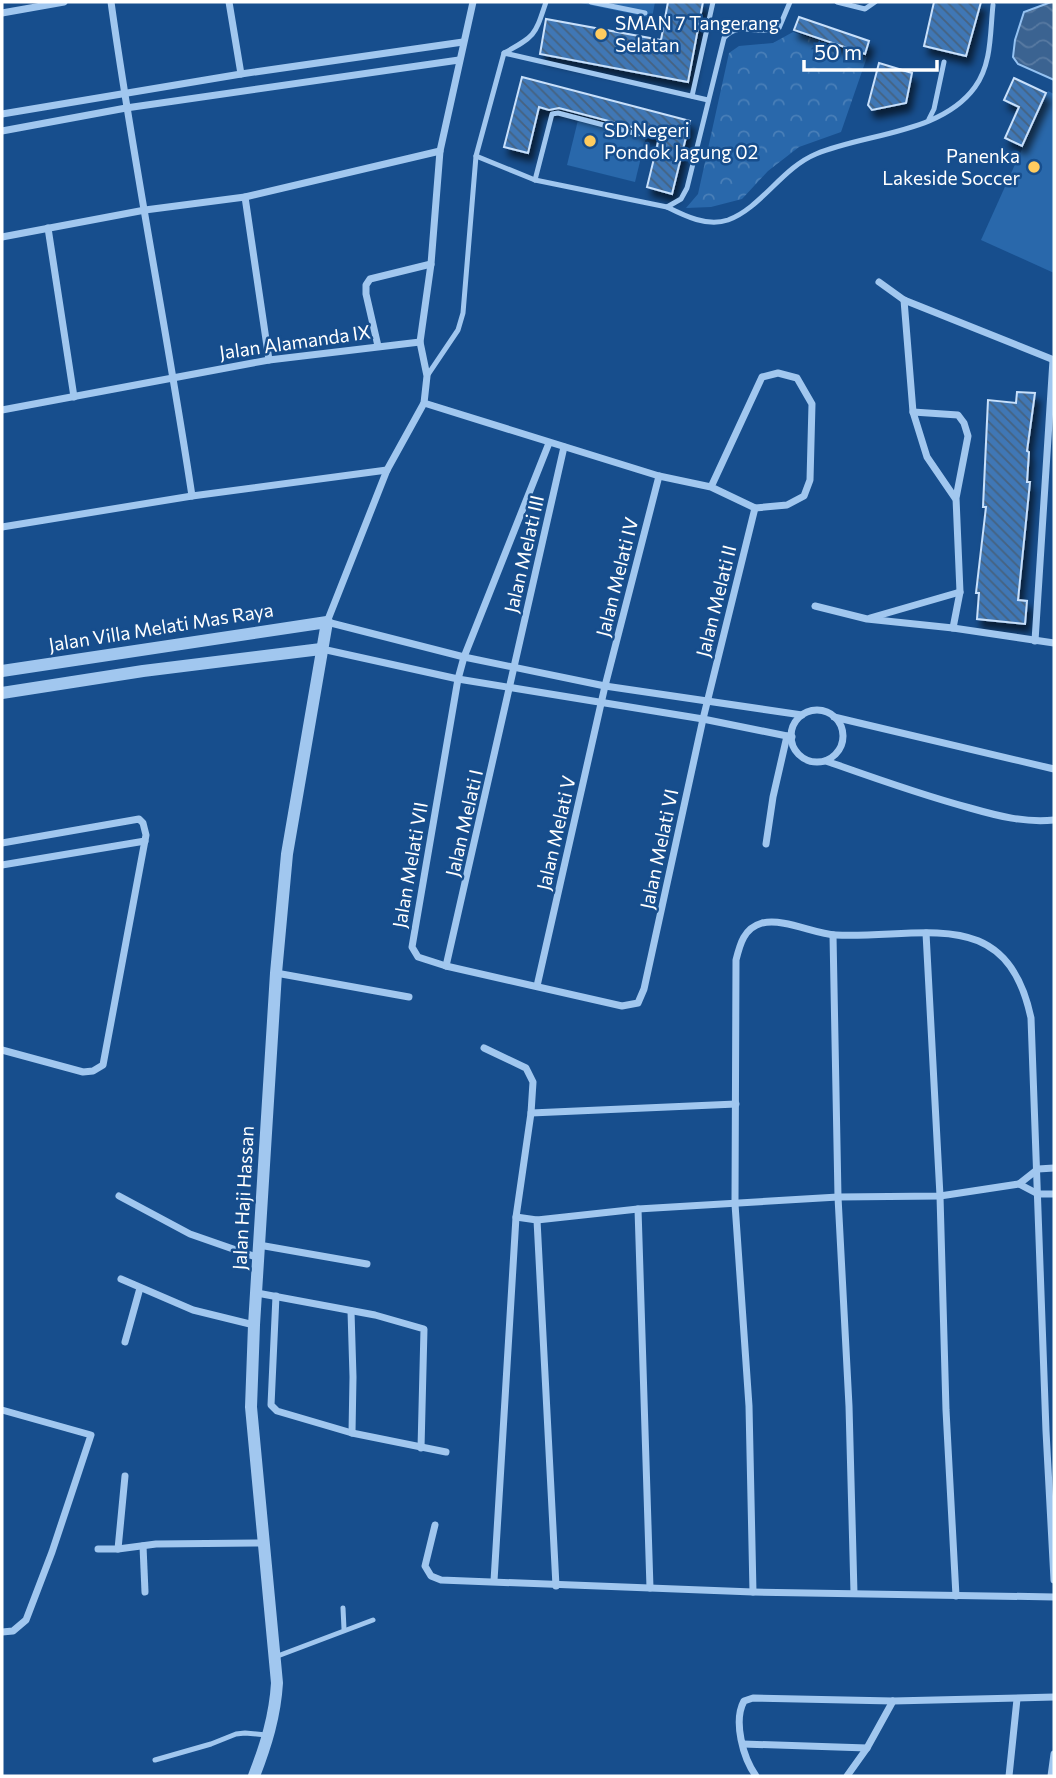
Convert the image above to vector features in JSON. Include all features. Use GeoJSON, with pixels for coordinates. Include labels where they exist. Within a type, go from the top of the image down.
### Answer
{"type":"FeatureCollection","features":[{"type":"Feature","properties":{"kind":"street"},"geometry":{"type":"LineString","coordinates":[[6,2],[5,12],[64,2]]}},
{"type":"Feature","properties":{"kind":"street"},"geometry":{"type":"LineString","coordinates":[[111,2],[123,92],[174,376],[192,496]]}},
{"type":"Feature","properties":{"kind":"street"},"geometry":{"type":"LineString","coordinates":[[229,2],[241,74]]}},
{"type":"Feature","properties":{"kind":"street"},"geometry":{"type":"LineString","coordinates":[[473,2],[440,151],[431,264],[420,342],[427,376],[424,403],[387,470],[327,622],[464,657],[605,686],[802,715],[819,710],[834,717],[1054,769]]}},
{"type":"Feature","properties":{"kind":"street"},"geometry":{"type":"LineString","coordinates":[[2,114],[123,92],[464,42]]}},
{"type":"Feature","properties":{"kind":"street"},"geometry":{"type":"LineString","coordinates":[[2,131],[126,108],[459,60]]}},
{"type":"Feature","properties":{"kind":"street"},"geometry":{"type":"LineString","coordinates":[[2,236],[245,197],[440,151]]}},
{"type":"Feature","properties":{"kind":"street"},"geometry":{"type":"LineString","coordinates":[[245,197],[269,360]]}},
{"type":"Feature","properties":{"kind":"street"},"geometry":{"type":"LineString","coordinates":[[48,228],[74,397]]}},
{"type":"Feature","properties":{"kind":"street"},"geometry":{"type":"LineString","coordinates":[[378,346],[366,285],[370,279],[431,264]]}},
{"type":"Feature","properties":{"kind":"street"},"geometry":{"type":"LineString","coordinates":[[879,282],[904,300],[1054,360],[1035,641]]}},
{"type":"Feature","properties":{"kind":"street"},"geometry":{"type":"LineString","coordinates":[[904,300],[913,412],[927,457],[956,498]]}},
{"type":"Feature","properties":{"kind":"street","name":"Jalan Alamanda IX"},"geometry":{"type":"LineString","coordinates":[[2,410],[269,360],[420,342]]}},
{"type":"Feature","properties":{"kind":"street"},"geometry":{"type":"LineString","coordinates":[[424,403],[659,476],[711,487],[755,508],[787,505],[804,496],[810,480],[812,404],[797,378],[778,373],[762,377],[711,487]]}},
{"type":"Feature","properties":{"kind":"street"},"geometry":{"type":"LineString","coordinates":[[913,412],[958,415],[968,436],[956,498],[960,592],[953,628]]}},
{"type":"Feature","properties":{"kind":"street"},"geometry":{"type":"LineString","coordinates":[[464,657],[549,443]]}},
{"type":"Feature","properties":{"kind":"street","name":"Jalan Melati III"},"geometry":{"type":"LineString","coordinates":[[509,686],[564,447]]}},
{"type":"Feature","properties":{"kind":"street"},"geometry":{"type":"LineString","coordinates":[[2,527],[192,496],[387,470]]}},
{"type":"Feature","properties":{"kind":"street","name":"Jalan Melati IV"},"geometry":{"type":"LineString","coordinates":[[605,686],[659,476]]}},
{"type":"Feature","properties":{"kind":"street","name":"Jalan Melati II"},"geometry":{"type":"LineString","coordinates":[[707,702],[755,508]]}},
{"type":"Feature","properties":{"kind":"street"},"geometry":{"type":"LineString","coordinates":[[867,619],[960,592]]}},
{"type":"Feature","properties":{"kind":"street"},"geometry":{"type":"LineString","coordinates":[[815,606],[867,619],[1054,643]]}},
{"type":"Feature","properties":{"kind":"street","name":"Jalan Haji Hassan"},"geometry":{"type":"LineString","coordinates":[[254,1776],[269,1736],[276,1700],[275,1657],[251,1407],[276,973],[287,853],[327,622]]}},
{"type":"Feature","properties":{"kind":"street","name":"Jalan Villa Melati Mas Raya"},"geometry":{"type":"LineString","coordinates":[[2,671],[327,622]]}},
{"type":"Feature","properties":{"kind":"street"},"geometry":{"type":"LineString","coordinates":[[139,649],[144,671]]}},
{"type":"Feature","properties":{"kind":"street"},"geometry":{"type":"LineString","coordinates":[[2,693],[144,671],[321,649],[458,678],[703,719],[790,737]]}},
{"type":"Feature","properties":{"kind":"street","name":"Jalan Melati VII"},"geometry":{"type":"LineString","coordinates":[[464,657],[458,678],[412,947],[418,957],[446,966],[622,1006],[638,1003]]}},
{"type":"Feature","properties":{"kind":"street","name":"Jalan Melati I"},"geometry":{"type":"LineString","coordinates":[[446,966],[509,686]]}},
{"type":"Feature","properties":{"kind":"street","name":"Jalan Melati V"},"geometry":{"type":"LineString","coordinates":[[537,986],[605,686]]}},
{"type":"Feature","properties":{"kind":"street","name":"Jalan Melati VI"},"geometry":{"type":"LineString","coordinates":[[638,1003],[644,989],[707,702]]}},
{"type":"Feature","properties":{"kind":"street"},"geometry":{"type":"LineString","coordinates":[[766,844],[772,797],[792,729],[802,715]]}},
{"type":"Feature","properties":{"kind":"street"},"geometry":{"type":"LineString","coordinates":[[827,761],[840,750],[842,741],[843,732],[834,717]]}},
{"type":"Feature","properties":{"kind":"street"},"geometry":{"type":"LineString","coordinates":[[790,737],[803,758],[827,761],[927,797],[1032,822],[1054,820]]}},
{"type":"Feature","properties":{"kind":"street"},"geometry":{"type":"LineString","coordinates":[[2,843],[139,819],[145,829],[145,841],[103,1065],[93,1071],[83,1072],[2,1050]]}},
{"type":"Feature","properties":{"kind":"street"},"geometry":{"type":"LineString","coordinates":[[2,865],[145,841]]}},
{"type":"Feature","properties":{"kind":"street"},"geometry":{"type":"LineString","coordinates":[[753,1592],[749,1406],[735,1204],[736,960],[740,942],[750,929],[764,923],[799,926],[833,935],[926,933],[957,934],[980,939],[1006,961],[1026,994],[1031,1018],[1054,1580]]}},
{"type":"Feature","properties":{"kind":"street"},"geometry":{"type":"LineString","coordinates":[[926,933],[956,1596]]}},
{"type":"Feature","properties":{"kind":"street"},"geometry":{"type":"LineString","coordinates":[[833,935],[838,1197],[849,1406],[854,1593]]}},
{"type":"Feature","properties":{"kind":"street"},"geometry":{"type":"LineString","coordinates":[[276,973],[409,997]]}},
{"type":"Feature","properties":{"kind":"street"},"geometry":{"type":"LineString","coordinates":[[484,1048],[526,1068],[531,1073],[533,1082],[516,1217],[494,1581]]}},
{"type":"Feature","properties":{"kind":"street"},"geometry":{"type":"LineString","coordinates":[[531,1112],[737,1104]]}},
{"type":"Feature","properties":{"kind":"street"},"geometry":{"type":"LineString","coordinates":[[516,1217],[537,1220],[638,1209],[838,1197],[940,1196],[1019,1184],[1038,1169],[1054,1168]]}},
{"type":"Feature","properties":{"kind":"street"},"geometry":{"type":"LineString","coordinates":[[1019,1184],[1038,1195],[1054,1194]]}},
{"type":"Feature","properties":{"kind":"street"},"geometry":{"type":"LineString","coordinates":[[119,1196],[190,1234],[259,1258]]}},
{"type":"Feature","properties":{"kind":"street"},"geometry":{"type":"LineString","coordinates":[[638,1209],[650,1588]]}},
{"type":"Feature","properties":{"kind":"street"},"geometry":{"type":"LineString","coordinates":[[537,1220],[556,1586]]}},
{"type":"Feature","properties":{"kind":"street"},"geometry":{"type":"LineString","coordinates":[[259,1245],[367,1264]]}},
{"type":"Feature","properties":{"kind":"street"},"geometry":{"type":"LineString","coordinates":[[121,1279],[193,1310],[254,1325]]}},
{"type":"Feature","properties":{"kind":"street"},"geometry":{"type":"LineString","coordinates":[[125,1342],[140,1289]]}},
{"type":"Feature","properties":{"kind":"street"},"geometry":{"type":"LineString","coordinates":[[257,1293],[421,1326],[424,1329],[422,1448]]}},
{"type":"Feature","properties":{"kind":"street"},"geometry":{"type":"LineString","coordinates":[[276,1296],[271,1405],[285,1415],[352,1433],[446,1452]]}},
{"type":"Feature","properties":{"kind":"street"},"geometry":{"type":"LineString","coordinates":[[351,1311],[354,1377],[352,1433]]}},
{"type":"Feature","properties":{"kind":"street"},"geometry":{"type":"LineString","coordinates":[[2,1410],[91,1434],[26,1620],[13,1631],[2,1632]]}},
{"type":"Feature","properties":{"kind":"street"},"geometry":{"type":"LineString","coordinates":[[118,1549],[125,1476]]}},
{"type":"Feature","properties":{"kind":"street"},"geometry":{"type":"LineString","coordinates":[[435,1525],[425,1566],[431,1576],[440,1580],[753,1592],[1054,1597]]}},
{"type":"Feature","properties":{"kind":"street"},"geometry":{"type":"LineString","coordinates":[[98,1549],[199,1543],[264,1543]]}},
{"type":"Feature","properties":{"kind":"street"},"geometry":{"type":"LineString","coordinates":[[144,1546],[145,1592]]}},
{"type":"Feature","properties":{"kind":"street"},"geometry":{"type":"LineString","coordinates":[[756,1776],[749,1766],[739,1717],[744,1701],[752,1698],[892,1701],[1054,1697]]}},
{"type":"Feature","properties":{"kind":"street"},"geometry":{"type":"LineString","coordinates":[[1009,1776],[1017,1699]]}},
{"type":"Feature","properties":{"kind":"street"},"geometry":{"type":"LineString","coordinates":[[847,1776],[867,1748],[892,1701]]}},
{"type":"Feature","properties":{"kind":"street"},"geometry":{"type":"LineString","coordinates":[[743,1744],[867,1748]]}},
{"type":"Feature","properties":{"kind":"street"},"geometry":{"type":"LineString","coordinates":[[1051,1776],[1054,1754]]}},
{"type":"Feature","properties":{"kind":"lane"},"geometry":{"type":"LineString","coordinates":[[427,376],[458,330],[463,313],[476,156],[504,53],[533,36],[546,2]]}},
{"type":"Feature","properties":{"kind":"lane"},"geometry":{"type":"LineString","coordinates":[[591,2],[645,13]]}},
{"type":"Feature","properties":{"kind":"lane"},"geometry":{"type":"LineString","coordinates":[[692,96],[713,2]]}},
{"type":"Feature","properties":{"kind":"lane"},"geometry":{"type":"LineString","coordinates":[[667,207],[681,199],[687,188],[724,38],[730,31],[742,28],[768,32],[779,27],[790,2]]}},
{"type":"Feature","properties":{"kind":"lane"},"geometry":{"type":"LineString","coordinates":[[837,2],[865,9],[875,2]]}},
{"type":"Feature","properties":{"kind":"lane"},"geometry":{"type":"LineString","coordinates":[[476,156],[535,180],[667,207],[705,222],[726,221],[746,210],[784,174],[815,154],[914,126],[956,106],[975,87],[987,64],[993,5]]}},
{"type":"Feature","properties":{"kind":"lane"},"geometry":{"type":"LineString","coordinates":[[504,53],[708,100]]}},
{"type":"Feature","properties":{"kind":"lane"},"geometry":{"type":"LineString","coordinates":[[929,119],[934,109],[944,62]]}},
{"type":"Feature","properties":{"kind":"lane"},"geometry":{"type":"LineString","coordinates":[[535,180],[552,114],[558,113],[638,134]]}},
{"type":"Feature","properties":{"kind":"lane"},"geometry":{"type":"LineString","coordinates":[[343,1608],[344,1629]]}},
{"type":"Feature","properties":{"kind":"lane"},"geometry":{"type":"LineString","coordinates":[[275,1657],[373,1620]]}},
{"type":"Feature","properties":{"kind":"lane"},"geometry":{"type":"LineString","coordinates":[[155,1760],[236,1734],[246,1732],[269,1736]]}},
{"type":"Feature","properties":{"kind":"green space"},"geometry":{"type":"Polygon","coordinates":[[[576,2],[655,2],[652,18],[576,2]]]}},
{"type":"Feature","properties":{"kind":"green space"},"geometry":{"type":"Polygon","coordinates":[[[793,32],[867,57],[841,132],[799,147],[768,171],[742,199],[711,207],[686,208],[698,194],[729,53],[739,46],[773,43],[793,32]]]}},
{"type":"Feature","properties":{"kind":"green space","name":"Panenka Lakeside Soccer"},"geometry":{"type":"Polygon","coordinates":[[[1048,91],[1054,94],[1054,273],[981,240],[1048,91]]]}},
{"type":"Feature","properties":{"kind":"green space"},"geometry":{"type":"Polygon","coordinates":[[[578,120],[646,137],[635,182],[567,165],[578,120]]]}},
{"type":"Feature","properties":{"kind":"water"},"geometry":{"type":"Polygon","coordinates":[[[1054,2],[1054,80],[1018,64],[1013,57],[1024,12],[1054,2]]]}},
{"type":"Feature","properties":{"kind":"building"},"geometry":{"type":"Polygon","coordinates":[[[668,2],[703,2],[688,82],[540,54],[546,19],[661,40],[668,2]]]}},
{"type":"Feature","properties":{"kind":"building"},"geometry":{"type":"Polygon","coordinates":[[[934,2],[981,2],[966,56],[924,46],[934,2]]]}},
{"type":"Feature","properties":{"kind":"building"},"geometry":{"type":"Polygon","coordinates":[[[799,17],[869,41],[865,54],[794,30],[799,17]]]}},
{"type":"Feature","properties":{"kind":"building"},"geometry":{"type":"Polygon","coordinates":[[[879,63],[912,73],[906,103],[872,110],[868,105],[879,63]]]}},
{"type":"Feature","properties":{"kind":"building"},"geometry":{"type":"Polygon","coordinates":[[[522,77],[690,121],[672,194],[647,187],[659,138],[643,134],[639,129],[559,108],[549,110],[539,107],[528,153],[504,147],[522,77]]]}},
{"type":"Feature","properties":{"kind":"building"},"geometry":{"type":"Polygon","coordinates":[[[1014,78],[1046,93],[1022,146],[1005,138],[1019,107],[1004,100],[1014,78]]]}},
{"type":"Feature","properties":{"kind":"building"},"geometry":{"type":"Polygon","coordinates":[[[1017,392],[1035,393],[1027,451],[1027,482],[1030,482],[1018,600],[1027,601],[1025,624],[977,619],[979,593],[976,593],[986,507],[983,507],[988,400],[1016,403],[1017,392]]]}},
{"type":"Feature","properties":{"kind":"place","name":"SMAN 7 Tangerang Selatan"},"geometry":{"type":"Point","coordinates":[601,34]}},
{"type":"Feature","properties":{"kind":"place","name":"SD Negeri Pondok Jagung 02"},"geometry":{"type":"Point","coordinates":[590,141]}},
{"type":"Feature","properties":{"kind":"place","name":"Panenka Lakeside Soccer"},"geometry":{"type":"Point","coordinates":[1034,167]}}]}
